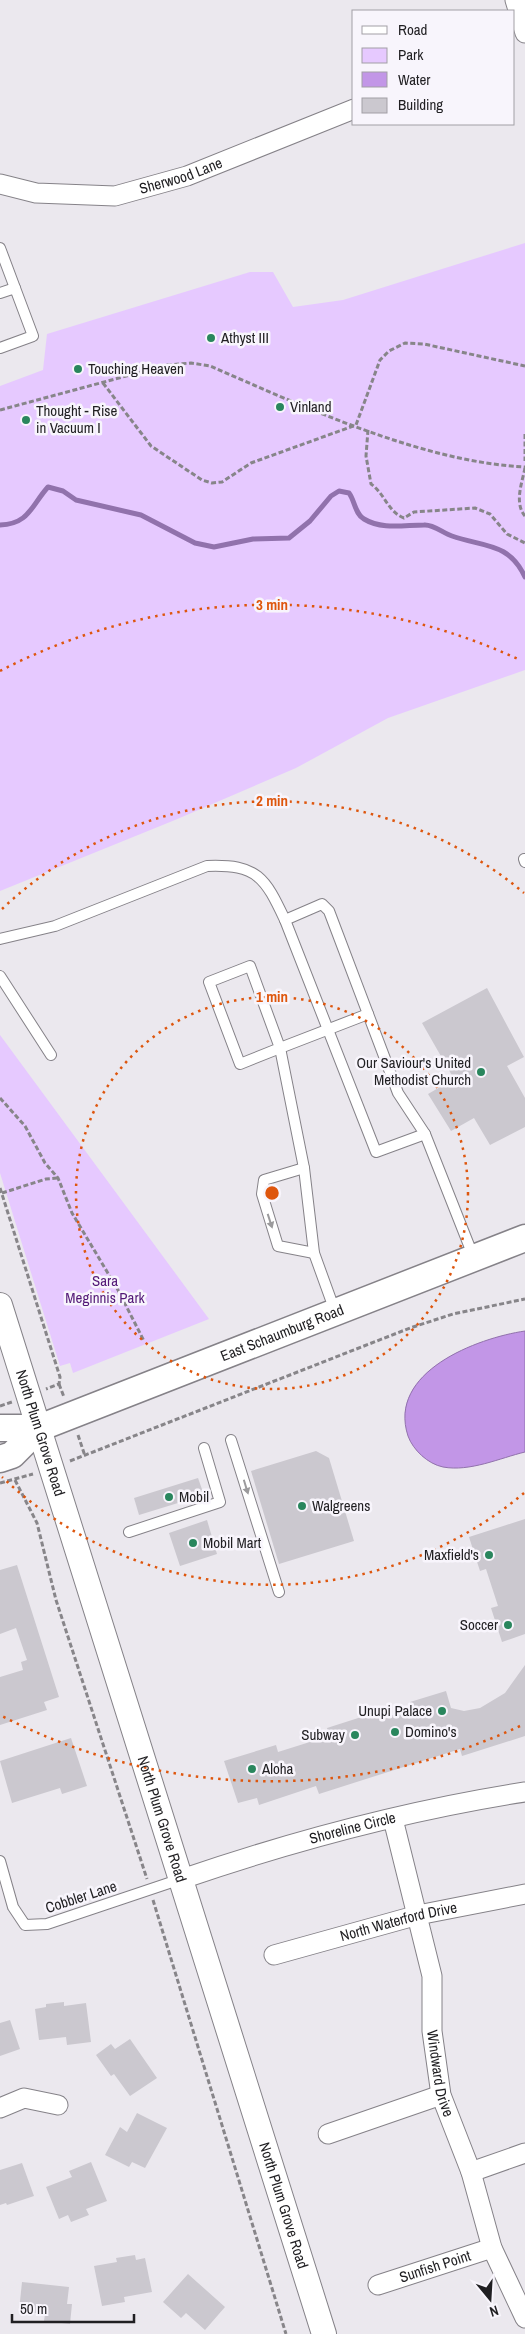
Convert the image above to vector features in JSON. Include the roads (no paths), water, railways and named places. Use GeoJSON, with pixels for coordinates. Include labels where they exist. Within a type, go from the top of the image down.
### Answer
{"type":"FeatureCollection","features":[{"type":"Feature","properties":{"kind":"main road","name":"East Schaumburg Road"},"geometry":{"type":"LineString","coordinates":[[0,1428],[39,1428],[525,1238]]}},
{"type":"Feature","properties":{"kind":"main road","name":"East Schaumburg Road"},"geometry":{"type":"LineString","coordinates":[[0,1459],[12,1455],[39,1428]]}},
{"type":"Feature","properties":{"kind":"street"},"geometry":{"type":"LineString","coordinates":[[515,0],[525,33]]}},
{"type":"Feature","properties":{"kind":"street","name":"Sherwood Lane"},"geometry":{"type":"LineString","coordinates":[[0,184],[36,193],[115,196],[187,176],[352,110]]}},
{"type":"Feature","properties":{"kind":"street","name":"North Plum Grove Road"},"geometry":{"type":"LineString","coordinates":[[0,1305],[324,2334]]}},
{"type":"Feature","properties":{"kind":"street","name":"Shoreline Circle"},"geometry":{"type":"LineString","coordinates":[[182,1879],[246,1857],[392,1819],[525,1792]]}},
{"type":"Feature","properties":{"kind":"street","name":"Windward Drive"},"geometry":{"type":"LineString","coordinates":[[392,1819],[432,1976],[432,2032],[440,2095],[471,2172],[492,2248],[525,2318]]}},
{"type":"Feature","properties":{"kind":"street","name":"North Waterford Drive"},"geometry":{"type":"LineString","coordinates":[[274,1955],[418,1915],[525,1894]]}},
{"type":"Feature","properties":{"kind":"street"},"geometry":{"type":"LineString","coordinates":[[328,2134],[440,2095]]}},
{"type":"Feature","properties":{"kind":"street"},"geometry":{"type":"LineString","coordinates":[[0,2108],[24,2098],[58,2105]]}},
{"type":"Feature","properties":{"kind":"street"},"geometry":{"type":"LineString","coordinates":[[471,2172],[525,2153]]}},
{"type":"Feature","properties":{"kind":"street","name":"Sunfish Point"},"geometry":{"type":"LineString","coordinates":[[378,2285],[492,2248]]}},
{"type":"Feature","properties":{"kind":"lane"},"geometry":{"type":"LineString","coordinates":[[0,248],[33,336],[0,348]]}},
{"type":"Feature","properties":{"kind":"lane"},"geometry":{"type":"LineString","coordinates":[[0,293],[15,288]]}},
{"type":"Feature","properties":{"kind":"lane"},"geometry":{"type":"LineString","coordinates":[[0,939],[54,926],[207,866],[233,865],[256,874],[269,887],[285,920],[376,1152],[425,1134]]}},
{"type":"Feature","properties":{"kind":"lane"},"geometry":{"type":"LineString","coordinates":[[285,920],[322,904],[329,911],[398,1093],[425,1134],[474,1258]]}},
{"type":"Feature","properties":{"kind":"lane"},"geometry":{"type":"LineString","coordinates":[[336,1312],[314,1253],[304,1168],[280,1048],[250,966],[209,982],[240,1064],[280,1048],[328,1030],[368,1014]]}},
{"type":"Feature","properties":{"kind":"lane"},"geometry":{"type":"LineString","coordinates":[[0,976],[51,1055]]}},
{"type":"Feature","properties":{"kind":"lane"},"geometry":{"type":"LineString","coordinates":[[304,1168],[264,1180],[262,1194],[278,1246],[314,1253]]}},
{"type":"Feature","properties":{"kind":"lane"},"geometry":{"type":"LineString","coordinates":[[231,1440],[279,1592]]}},
{"type":"Feature","properties":{"kind":"lane"},"geometry":{"type":"LineString","coordinates":[[129,1532],[220,1502],[204,1448]]}},
{"type":"Feature","properties":{"kind":"lane","name":"Cobbler Lane"},"geometry":{"type":"LineString","coordinates":[[0,1861],[13,1907],[24,1925],[47,1924],[182,1879]]}},
{"type":"Feature","properties":{"kind":"water"},"geometry":{"type":"Polygon","coordinates":[[[525,1331],[525,1452],[464,1468],[443,1467],[427,1460],[410,1441],[405,1413],[411,1394],[423,1376],[461,1350],[484,1341],[525,1331]]]}},
{"type":"Feature","properties":{"kind":"waterway"},"geometry":{"type":"LineString","coordinates":[[0,525],[10,524],[23,518],[48,487],[63,491],[76,500],[141,515],[195,543],[214,547],[253,539],[289,538],[310,521],[331,496],[339,491],[349,493],[359,514],[364,519],[386,526],[427,525],[452,536],[494,548],[511,557],[525,577]]}},
{"type":"Feature","properties":{"kind":"place","name":"Athyst III"},"geometry":{"type":"Point","coordinates":[211,338]}},
{"type":"Feature","properties":{"kind":"place","name":"Touching Heaven"},"geometry":{"type":"Point","coordinates":[78,369]}},
{"type":"Feature","properties":{"kind":"place","name":"Vinland"},"geometry":{"type":"Point","coordinates":[280,407]}},
{"type":"Feature","properties":{"kind":"place","name":"Thought - Rise in Vacuum I"},"geometry":{"type":"Point","coordinates":[26,420]}},
{"type":"Feature","properties":{"kind":"place","name":"Our Saviour's United Methodist Church"},"geometry":{"type":"Point","coordinates":[481,1072]}},
{"type":"Feature","properties":{"kind":"place","name":"Mobil"},"geometry":{"type":"Point","coordinates":[169,1497]}},
{"type":"Feature","properties":{"kind":"place","name":"Walgreens"},"geometry":{"type":"Point","coordinates":[302,1506]}},
{"type":"Feature","properties":{"kind":"place","name":"Mobil Mart"},"geometry":{"type":"Point","coordinates":[193,1543]}},
{"type":"Feature","properties":{"kind":"place","name":"Maxfield's"},"geometry":{"type":"Point","coordinates":[489,1555]}},
{"type":"Feature","properties":{"kind":"place","name":"Soccer"},"geometry":{"type":"Point","coordinates":[508,1625]}},
{"type":"Feature","properties":{"kind":"place","name":"Unupi Palace"},"geometry":{"type":"Point","coordinates":[442,1711]}},
{"type":"Feature","properties":{"kind":"place","name":"Domino's"},"geometry":{"type":"Point","coordinates":[395,1732]}},
{"type":"Feature","properties":{"kind":"place","name":"Subway"},"geometry":{"type":"Point","coordinates":[355,1735]}},
{"type":"Feature","properties":{"kind":"place","name":"Aloha"},"geometry":{"type":"Point","coordinates":[252,1769]}},
{"type":"Feature","properties":{"kind":"park label","name":"Sara Meginnis Park"},"geometry":{"type":"Point","coordinates":[105,1290]}}]}
